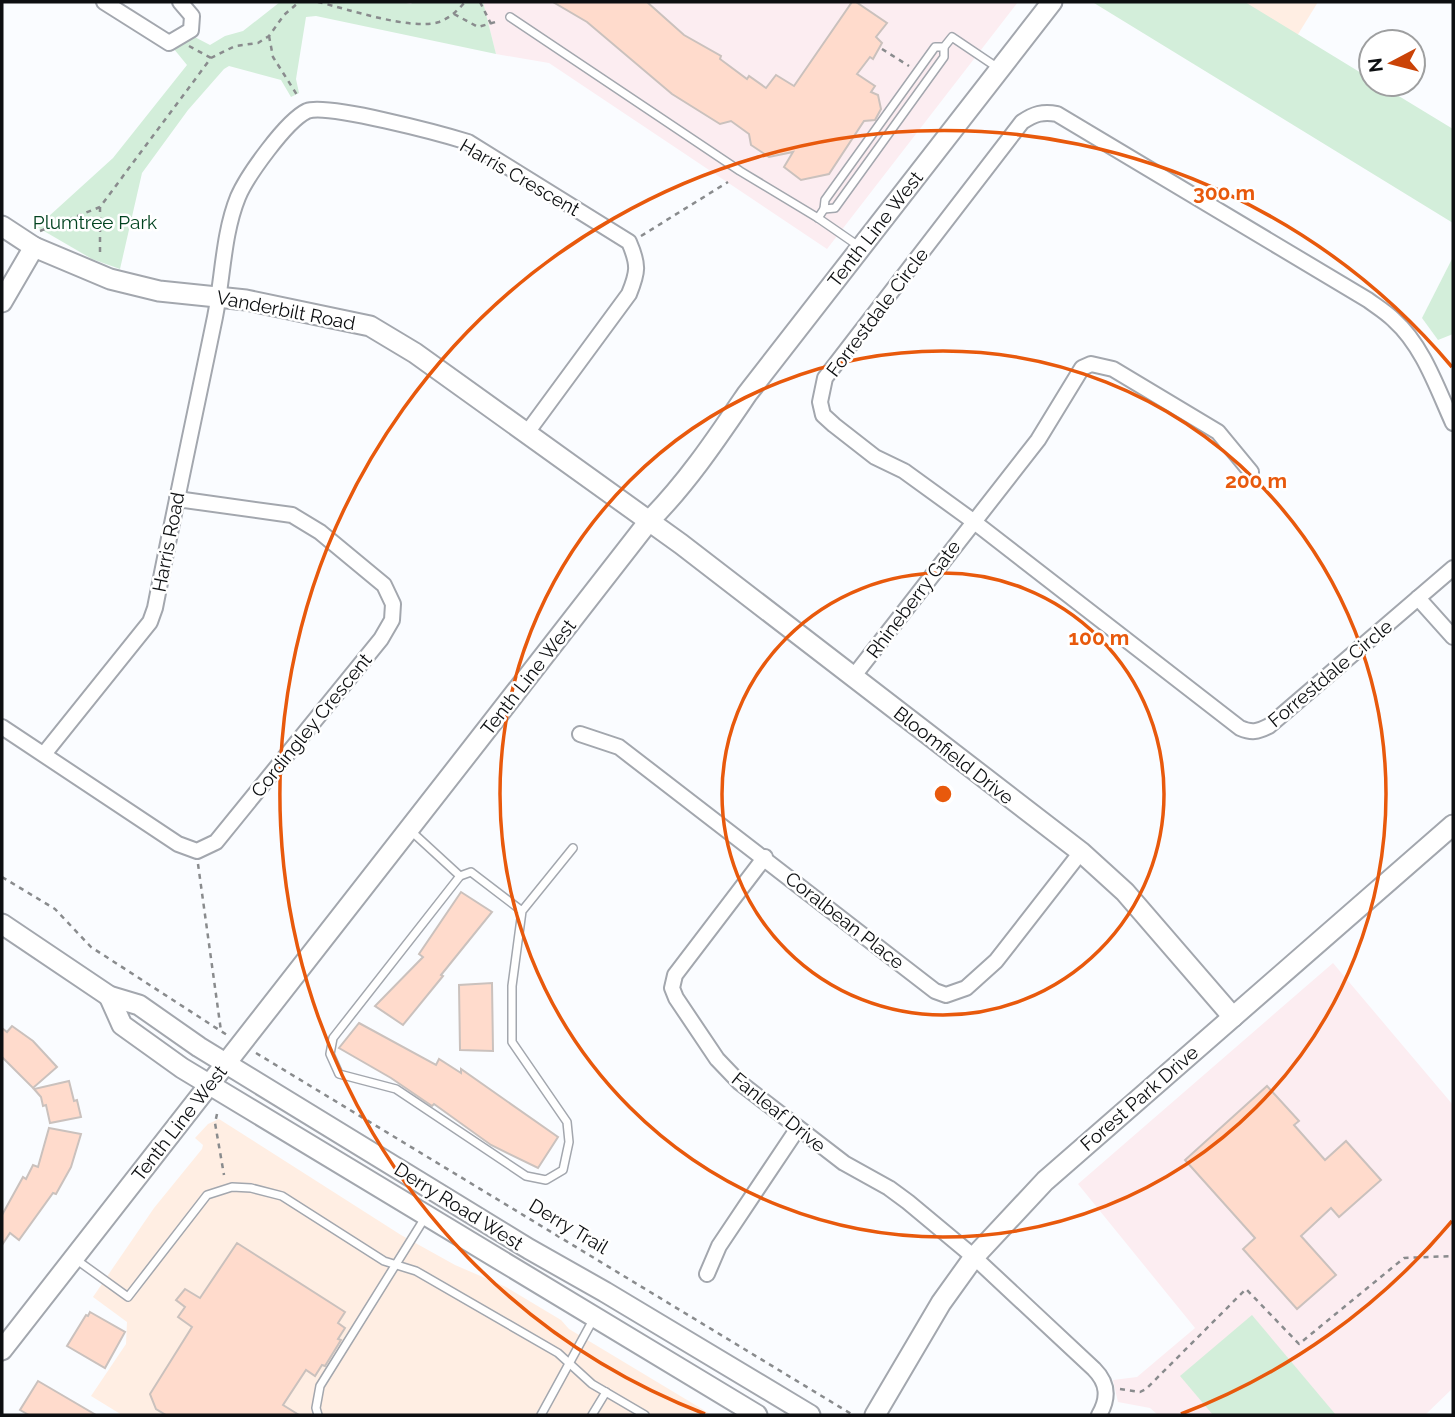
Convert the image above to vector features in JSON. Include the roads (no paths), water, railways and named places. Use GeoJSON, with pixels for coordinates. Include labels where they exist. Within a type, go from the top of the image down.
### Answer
{"type":"FeatureCollection","features":[{"type":"Feature","properties":{"kind":"street"},"geometry":{"type":"LineString","coordinates":[[104,2],[169,43],[191,30],[192,16],[180,2]]}},
{"type":"Feature","properties":{"kind":"street","name":"Tenth Line West"},"geometry":{"type":"LineString","coordinates":[[2,1350],[649,521],[669,500],[747,394],[1052,2]]}},
{"type":"Feature","properties":{"kind":"street","name":"Harris Crescent"},"geometry":{"type":"LineString","coordinates":[[219,296],[231,217],[245,182],[290,123],[307,111],[331,110],[468,142],[629,242],[636,258],[638,273],[629,294],[526,434]]}},
{"type":"Feature","properties":{"kind":"street","name":"Forrestdale Circle"},"geometry":{"type":"LineString","coordinates":[[1453,423],[1426,363],[1395,320],[1368,300],[1057,114],[1040,113],[1022,122],[825,378],[820,402],[823,415],[875,457],[904,471],[973,521],[1240,728],[1250,733],[1259,732],[1269,726],[1453,568]]}},
{"type":"Feature","properties":{"kind":"street","name":"Vanderbilt Road"},"geometry":{"type":"LineString","coordinates":[[2,226],[28,243],[100,275],[159,291],[246,300],[370,326],[415,353],[649,521]]}},
{"type":"Feature","properties":{"kind":"street"},"geometry":{"type":"LineString","coordinates":[[2,302],[28,243]]}},
{"type":"Feature","properties":{"kind":"street","name":"Harris Road"},"geometry":{"type":"LineString","coordinates":[[44,754],[150,622],[219,296]]}},
{"type":"Feature","properties":{"kind":"street","name":"Rhineberry Gate"},"geometry":{"type":"LineString","coordinates":[[853,677],[1038,440],[1082,368],[1091,364],[1113,369],[1218,432],[1251,472]]}},
{"type":"Feature","properties":{"kind":"street","name":"Cordingley Crescent"},"geometry":{"type":"LineString","coordinates":[[44,754],[178,844],[197,850],[216,842],[381,639],[392,620],[393,604],[384,585],[320,532],[292,515],[177,499]]}},
{"type":"Feature","properties":{"kind":"street","name":"Bloomfield Drive"},"geometry":{"type":"LineString","coordinates":[[649,521],[1081,852],[1125,892],[1233,1017]]}},
{"type":"Feature","properties":{"kind":"street"},"geometry":{"type":"LineString","coordinates":[[1418,598],[1453,637]]}},
{"type":"Feature","properties":{"kind":"street"},"geometry":{"type":"LineString","coordinates":[[2,727],[44,754]]}},
{"type":"Feature","properties":{"kind":"street","name":"Coralbean Place"},"geometry":{"type":"LineString","coordinates":[[580,734],[619,747],[936,991],[946,995],[966,988],[996,961],[1081,852]]}},
{"type":"Feature","properties":{"kind":"street","name":"Forest Park Drive"},"geometry":{"type":"LineString","coordinates":[[875,1415],[941,1303],[974,1257],[1001,1226],[1054,1172],[1453,825]]}},
{"type":"Feature","properties":{"kind":"street","name":"Fanleaf Drive"},"geometry":{"type":"LineString","coordinates":[[765,857],[675,975],[672,988],[676,998],[722,1065],[738,1082],[844,1163],[908,1202],[974,1257],[1101,1377],[1106,1390],[1099,1415]]}},
{"type":"Feature","properties":{"kind":"street","name":"Derry Road West"},"geometry":{"type":"LineString","coordinates":[[2,924],[109,996],[139,1005],[225,1063],[529,1249],[810,1415]]}},
{"type":"Feature","properties":{"kind":"street","name":"Derry Road West"},"geometry":{"type":"LineString","coordinates":[[109,996],[122,1025],[182,1068],[757,1415]]}},
{"type":"Feature","properties":{"kind":"street"},"geometry":{"type":"LineString","coordinates":[[707,1274],[719,1246],[797,1128]]}},
{"type":"Feature","properties":{"kind":"lane"},"geometry":{"type":"LineString","coordinates":[[510,16],[740,171],[860,248]]}},
{"type":"Feature","properties":{"kind":"lane"},"geometry":{"type":"LineString","coordinates":[[824,209],[835,208],[944,58],[944,47],[952,37],[999,69]]}},
{"type":"Feature","properties":{"kind":"lane"},"geometry":{"type":"LineString","coordinates":[[817,218],[824,209],[825,200],[935,47],[944,47]]}},
{"type":"Feature","properties":{"kind":"lane"},"geometry":{"type":"LineString","coordinates":[[410,830],[460,876]]}},
{"type":"Feature","properties":{"kind":"lane"},"geometry":{"type":"LineString","coordinates":[[522,911],[471,872],[460,876],[333,1038],[330,1054],[339,1074],[396,1089],[526,1176],[546,1180],[563,1170],[569,1142],[567,1122],[512,1042],[512,986],[522,911],[573,848]]}},
{"type":"Feature","properties":{"kind":"lane"},"geometry":{"type":"LineString","coordinates":[[74,1258],[128,1297],[207,1195],[244,1186],[282,1196],[384,1262],[416,1271],[558,1353],[592,1384],[645,1415]]}},
{"type":"Feature","properties":{"kind":"lane"},"geometry":{"type":"LineString","coordinates":[[318,1415],[316,1408],[320,1386],[426,1215]]}},
{"type":"Feature","properties":{"kind":"lane"},"geometry":{"type":"LineString","coordinates":[[541,1415],[595,1317]]}},
{"type":"Feature","properties":{"kind":"lane"},"geometry":{"type":"LineString","coordinates":[[592,1415],[606,1392]]}},
{"type":"Feature","properties":{"kind":"park label","name":"Plumtree Park"},"geometry":{"type":"Point","coordinates":[95,222]}}]}
